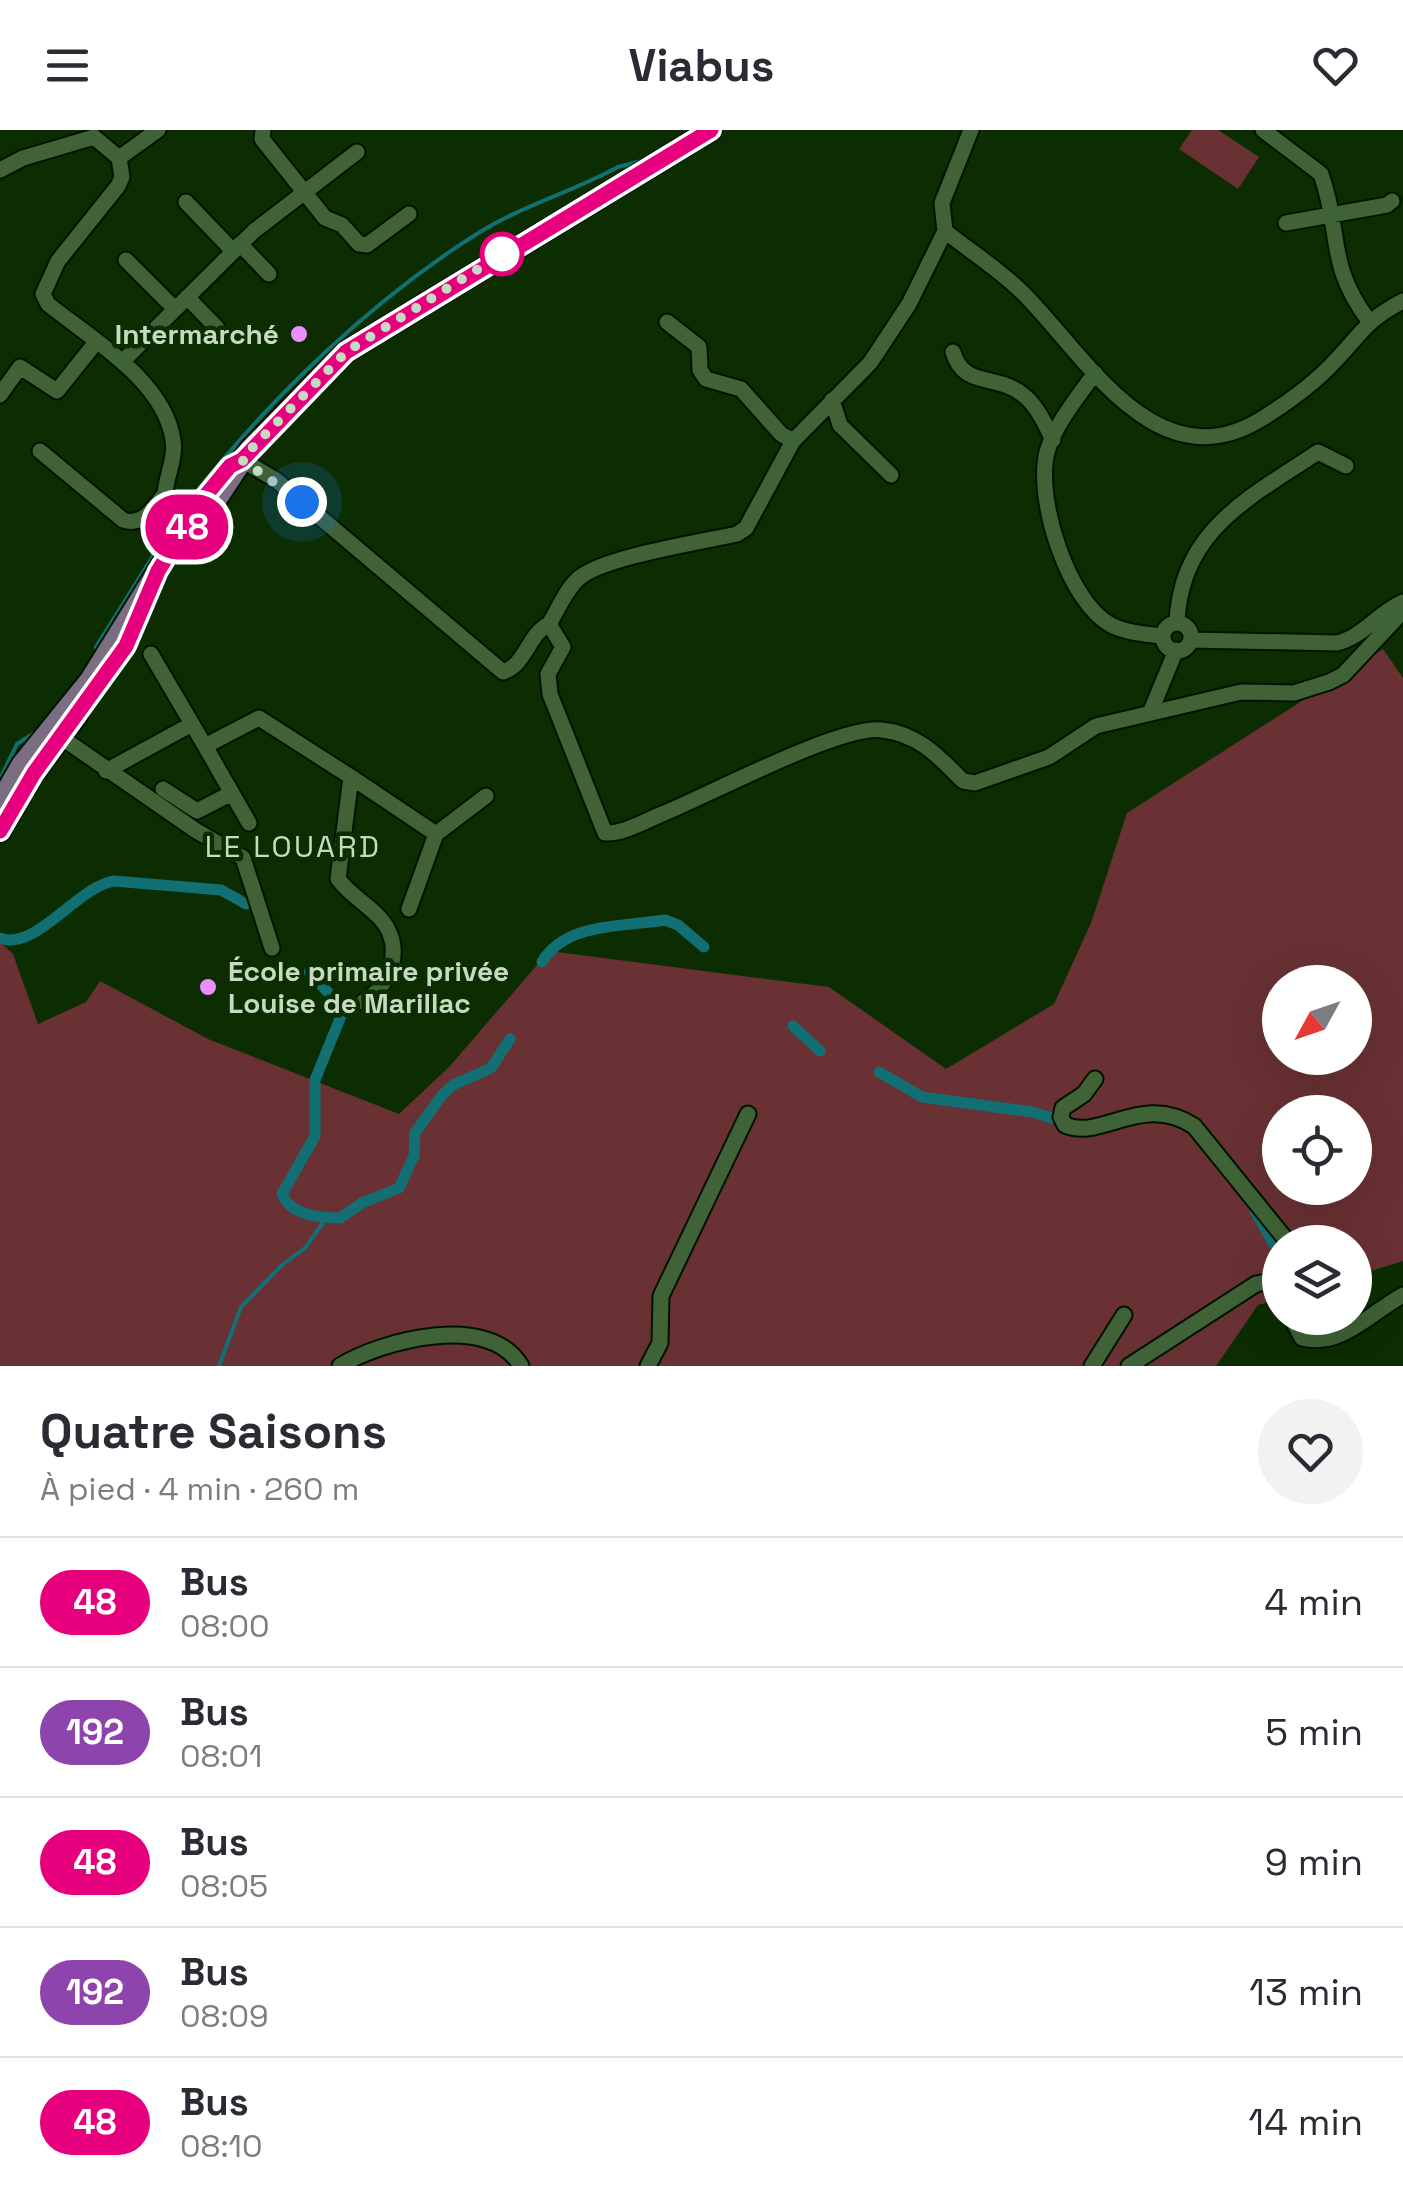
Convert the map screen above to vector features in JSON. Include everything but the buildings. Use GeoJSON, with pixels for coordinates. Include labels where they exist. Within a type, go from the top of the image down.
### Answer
{"type":"FeatureCollection","features":[{"type":"Feature","properties":{"kind":"main road"},"geometry":{"type":"LineString","coordinates":[[0,831],[56,734],[94,683],[158,571],[195,516],[225,490],[242,460],[346,352],[711,130]]}},
{"type":"Feature","properties":{"kind":"main road"},"geometry":{"type":"LineString","coordinates":[[0,802],[22,764],[56,734]]}},
{"type":"Feature","properties":{"kind":"street"},"geometry":{"type":"LineString","coordinates":[[119,158],[158,130]]}},
{"type":"Feature","properties":{"kind":"street"},"geometry":{"type":"LineString","coordinates":[[263,130],[262,139],[304,194],[325,218],[342,224],[359,244],[366,245],[409,214]]}},
{"type":"Feature","properties":{"kind":"street"},"geometry":{"type":"LineString","coordinates":[[242,460],[276,480],[503,672],[518,664],[576,580],[585,574],[614,562],[744,529],[793,441],[847,389],[891,334],[945,231],[942,204],[971,130]]}},
{"type":"Feature","properties":{"kind":"street"},"geometry":{"type":"LineString","coordinates":[[1263,130],[1321,174],[1344,284],[1369,320]]}},
{"type":"Feature","properties":{"kind":"street"},"geometry":{"type":"LineString","coordinates":[[0,170],[22,158],[94,137],[119,158],[122,177],[118,186],[64,253],[43,294],[48,304],[124,361],[146,387],[173,435],[165,494],[143,520],[132,523],[122,520],[40,451]]}},
{"type":"Feature","properties":{"kind":"street"},"geometry":{"type":"LineString","coordinates":[[124,361],[236,248],[358,152]]}},
{"type":"Feature","properties":{"kind":"street"},"geometry":{"type":"LineString","coordinates":[[1286,224],[1387,206],[1392,201]]}},
{"type":"Feature","properties":{"kind":"street"},"geometry":{"type":"LineString","coordinates":[[186,202],[269,274]]}},
{"type":"Feature","properties":{"kind":"street"},"geometry":{"type":"LineString","coordinates":[[945,231],[1020,290],[1134,412],[1153,424],[1192,435],[1232,432],[1266,416],[1320,375],[1369,320],[1403,301]]}},
{"type":"Feature","properties":{"kind":"street"},"geometry":{"type":"LineString","coordinates":[[126,260],[217,328]]}},
{"type":"Feature","properties":{"kind":"street"},"geometry":{"type":"LineString","coordinates":[[667,322],[699,347],[700,370],[706,379],[741,389],[781,434],[793,441]]}},
{"type":"Feature","properties":{"kind":"street"},"geometry":{"type":"LineString","coordinates":[[0,395],[20,367],[57,390],[98,341]]}},
{"type":"Feature","properties":{"kind":"street"},"geometry":{"type":"LineString","coordinates":[[953,352],[956,365],[968,376],[1010,385],[1026,396],[1052,440]]}},
{"type":"Feature","properties":{"kind":"street"},"geometry":{"type":"LineString","coordinates":[[1095,373],[1052,440],[1046,464],[1046,502],[1054,536],[1081,594],[1112,626],[1164,636]]}},
{"type":"Feature","properties":{"kind":"street"},"geometry":{"type":"LineString","coordinates":[[832,400],[840,425],[892,475]]}},
{"type":"Feature","properties":{"kind":"street"},"geometry":{"type":"LineString","coordinates":[[1177,623],[1177,607],[1194,559],[1234,507],[1318,452],[1346,466]]}},
{"type":"Feature","properties":{"kind":"street"},"geometry":{"type":"LineString","coordinates":[[165,494],[195,516]]}},
{"type":"Feature","properties":{"kind":"street"},"geometry":{"type":"LineString","coordinates":[[1190,640],[1350,640],[1374,619],[1403,602]]}},
{"type":"Feature","properties":{"kind":"street"},"geometry":{"type":"LineString","coordinates":[[549,624],[563,647],[548,674],[550,694],[605,833],[702,798],[796,754],[876,729],[924,744],[949,763],[964,781],[975,784],[1049,757],[1089,729],[1240,692],[1262,695],[1310,689],[1343,676],[1403,611]]}},
{"type":"Feature","properties":{"kind":"street"},"geometry":{"type":"LineString","coordinates":[[1177,623],[1189,629],[1190,640],[1182,650],[1166,644],[1164,636],[1168,626],[1177,623]]}},
{"type":"Feature","properties":{"kind":"street"},"geometry":{"type":"LineString","coordinates":[[1350,640],[1365,653]]}},
{"type":"Feature","properties":{"kind":"street"},"geometry":{"type":"LineString","coordinates":[[1150,713],[1176,650]]}},
{"type":"Feature","properties":{"kind":"street"},"geometry":{"type":"LineString","coordinates":[[151,654],[249,823]]}},
{"type":"Feature","properties":{"kind":"street"},"geometry":{"type":"LineString","coordinates":[[205,746],[259,718],[436,834]]}},
{"type":"Feature","properties":{"kind":"street"},"geometry":{"type":"LineString","coordinates":[[106,771],[192,724]]}},
{"type":"Feature","properties":{"kind":"street"},"geometry":{"type":"LineString","coordinates":[[56,734],[194,830],[244,858],[272,948]]}},
{"type":"Feature","properties":{"kind":"street"},"geometry":{"type":"LineString","coordinates":[[351,778],[338,880],[378,916],[392,943],[392,971],[386,983],[364,1002]]}},
{"type":"Feature","properties":{"kind":"street"},"geometry":{"type":"LineString","coordinates":[[162,789],[196,811],[232,794]]}},
{"type":"Feature","properties":{"kind":"street"},"geometry":{"type":"LineString","coordinates":[[409,909],[436,834],[486,796]]}},
{"type":"Feature","properties":{"kind":"street"},"geometry":{"type":"LineString","coordinates":[[1095,1079],[1084,1094],[1062,1108],[1061,1117],[1070,1127],[1080,1131],[1138,1116],[1178,1116],[1194,1126],[1274,1225]]}},
{"type":"Feature","properties":{"kind":"street"},"geometry":{"type":"LineString","coordinates":[[648,1366],[660,1343],[661,1296],[748,1114]]}},
{"type":"Feature","properties":{"kind":"street"},"geometry":{"type":"LineString","coordinates":[[1129,1366],[1262,1283]]}},
{"type":"Feature","properties":{"kind":"street"},"geometry":{"type":"LineString","coordinates":[[1372,1316],[1403,1295]]}},
{"type":"Feature","properties":{"kind":"street"},"geometry":{"type":"LineString","coordinates":[[1092,1366],[1124,1315]]}},
{"type":"Feature","properties":{"kind":"street"},"geometry":{"type":"LineString","coordinates":[[1300,1335],[1320,1342],[1339,1335]]}},
{"type":"Feature","properties":{"kind":"street"},"geometry":{"type":"LineString","coordinates":[[340,1366],[370,1349],[396,1342],[458,1336],[499,1344],[512,1352],[521,1366]]}},
{"type":"Feature","properties":{"kind":"shaded area"},"geometry":{"type":"Polygon","coordinates":[[[1192,130],[1218,130],[1259,157],[1238,189],[1179,149],[1192,130]]]}},
{"type":"Feature","properties":{"kind":"shaded area"},"geometry":{"type":"Polygon","coordinates":[[[1383,649],[1403,678],[1403,1261],[1372,1271],[1372,1225],[1262,1225],[1262,1304],[1216,1366],[0,1366],[0,942],[13,954],[38,1024],[86,1002],[100,981],[208,1039],[399,1114],[450,1066],[549,951],[829,987],[946,1069],[1054,1004],[1091,923],[1127,813],[1383,649]]]}},
{"type":"Feature","properties":{"kind":"waterway"},"geometry":{"type":"LineString","coordinates":[[195,494],[291,385],[364,318],[440,258],[531,206],[618,167],[641,161]]}},
{"type":"Feature","properties":{"kind":"waterway"},"geometry":{"type":"LineString","coordinates":[[98,651],[96,647],[178,516]]}},
{"type":"Feature","properties":{"kind":"waterway"},"geometry":{"type":"LineString","coordinates":[[0,779],[17,744],[39,730]]}},
{"type":"Feature","properties":{"kind":"waterway"},"geometry":{"type":"LineString","coordinates":[[0,938],[27,936],[86,894],[114,881],[221,890],[246,904]]}},
{"type":"Feature","properties":{"kind":"waterway"},"geometry":{"type":"LineString","coordinates":[[542,962],[552,949],[580,933],[665,920],[678,925],[704,947]]}},
{"type":"Feature","properties":{"kind":"waterway"},"geometry":{"type":"LineString","coordinates":[[309,972],[336,1001],[341,1016],[315,1080],[315,1136],[282,1194],[292,1207],[306,1214],[340,1218],[362,1203],[399,1188],[414,1156],[415,1133],[442,1095],[453,1085],[491,1068],[510,1039]]}},
{"type":"Feature","properties":{"kind":"waterway"},"geometry":{"type":"LineString","coordinates":[[793,1026],[820,1051]]}},
{"type":"Feature","properties":{"kind":"waterway"},"geometry":{"type":"LineString","coordinates":[[879,1072],[922,1097],[1032,1112],[1055,1119]]}},
{"type":"Feature","properties":{"kind":"waterway"},"geometry":{"type":"LineString","coordinates":[[1255,1211],[1263,1225]]}},
{"type":"Feature","properties":{"kind":"waterway"},"geometry":{"type":"LineString","coordinates":[[219,1366],[241,1307],[282,1265],[305,1248],[327,1217]]}},
{"type":"Feature","properties":{"kind":"bus line","name":"48"},"geometry":{"type":"LineString","coordinates":[[0,831],[34,773],[126,646],[158,571],[202,500],[230,466],[242,460],[314,383],[346,352],[711,130]]}},
{"type":"Feature","properties":{"kind":"place","name":"Intermarché"},"geometry":{"type":"Point","coordinates":[299,334]}},
{"type":"Feature","properties":{"kind":"place","name":"École primaire privée Louise de Marillac"},"geometry":{"type":"Point","coordinates":[208,987]}},
{"type":"Feature","properties":{"kind":"district","name":"LE LOUARD"},"geometry":{"type":"Point","coordinates":[293,846]}},
{"type":"Feature","properties":{"kind":"route"},"geometry":{"type":"LineString","coordinates":[[302,502],[276,480],[242,460],[346,352],[502,254]]}}]}
